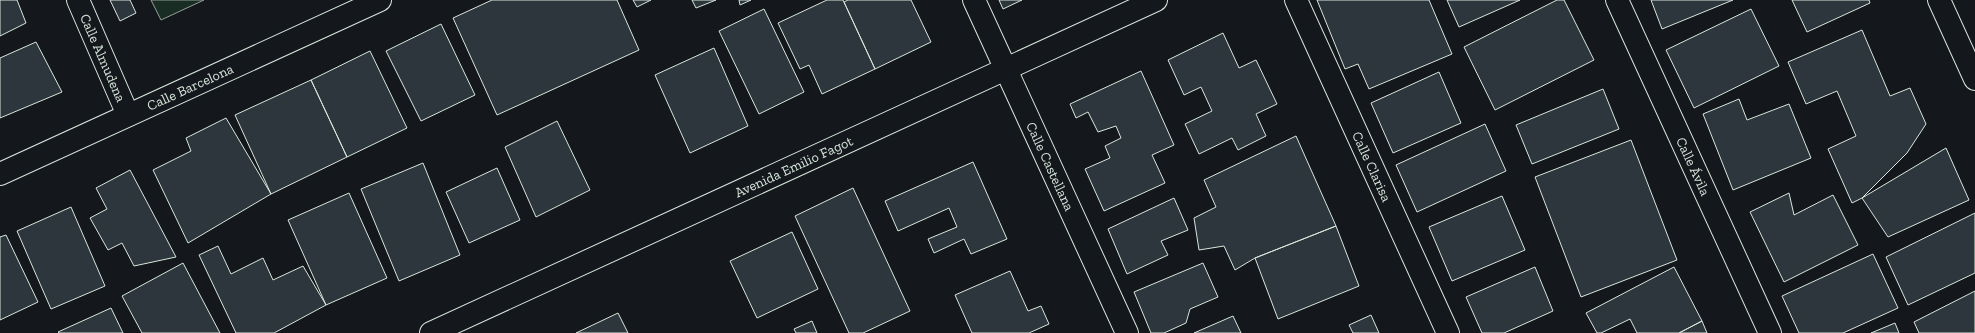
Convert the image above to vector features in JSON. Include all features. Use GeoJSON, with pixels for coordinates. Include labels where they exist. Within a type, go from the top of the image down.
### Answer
{"type":"FeatureCollection","features":[{"type":"Feature","properties":{"kind":"street","name":"Calle Almudena"},"geometry":{"type":"LineString","coordinates":[[78,0],[128,115]]}},
{"type":"Feature","properties":{"kind":"street","name":"Calle Barcelona"},"geometry":{"type":"LineString","coordinates":[[0,174],[380,0]]}},
{"type":"Feature","properties":{"kind":"street","name":"Calle Castellana"},"geometry":{"type":"LineString","coordinates":[[974,0],[1127,333]]}},
{"type":"Feature","properties":{"kind":"street","name":"Avenida Emilio Fagot"},"geometry":{"type":"LineString","coordinates":[[431,333],[1156,0]]}},
{"type":"Feature","properties":{"kind":"street","name":"Calle Clarisa"},"geometry":{"type":"LineString","coordinates":[[1296,0],[1448,333]]}},
{"type":"Feature","properties":{"kind":"street","name":"Calle Ávila"},"geometry":{"type":"LineString","coordinates":[[1618,0],[1770,333]]}},
{"type":"Feature","properties":{"kind":"street"},"geometry":{"type":"LineString","coordinates":[[1939,0],[1975,79]]}},
{"type":"Feature","properties":{"kind":"green space"},"geometry":{"type":"Polygon","coordinates":[[[151,0],[204,0],[161,20],[151,0]]]}},
{"type":"Feature","properties":{"kind":"building"},"geometry":{"type":"Polygon","coordinates":[[[0,0],[17,0],[26,23],[0,36],[0,0]]]}},
{"type":"Feature","properties":{"kind":"building"},"geometry":{"type":"Polygon","coordinates":[[[110,0],[130,0],[136,13],[120,21],[110,0]]]}},
{"type":"Feature","properties":{"kind":"building"},"geometry":{"type":"Polygon","coordinates":[[[492,0],[617,0],[639,50],[497,115],[453,18],[492,0]]]}},
{"type":"Feature","properties":{"kind":"building"},"geometry":{"type":"Polygon","coordinates":[[[633,0],[651,0],[637,7],[633,0]]]}},
{"type":"Feature","properties":{"kind":"building"},"geometry":{"type":"Polygon","coordinates":[[[692,0],[716,0],[696,8],[692,0]]]}},
{"type":"Feature","properties":{"kind":"building"},"geometry":{"type":"Polygon","coordinates":[[[739,0],[751,0],[740,5],[739,0]]]}},
{"type":"Feature","properties":{"kind":"building"},"geometry":{"type":"Polygon","coordinates":[[[827,0],[843,0],[875,69],[822,94],[809,65],[800,69],[778,23],[827,0]]]}},
{"type":"Feature","properties":{"kind":"building"},"geometry":{"type":"Polygon","coordinates":[[[848,0],[911,0],[931,42],[875,69],[844,2],[848,0]]]}},
{"type":"Feature","properties":{"kind":"building"},"geometry":{"type":"Polygon","coordinates":[[[999,0],[1022,0],[1003,9],[999,0]]]}},
{"type":"Feature","properties":{"kind":"building"},"geometry":{"type":"Polygon","coordinates":[[[1317,0],[1429,0],[1452,54],[1369,89],[1358,64],[1345,69],[1317,0]]]}},
{"type":"Feature","properties":{"kind":"building"},"geometry":{"type":"Polygon","coordinates":[[[1447,0],[1520,0],[1459,27],[1447,0]]]}},
{"type":"Feature","properties":{"kind":"building"},"geometry":{"type":"Polygon","coordinates":[[[1557,0],[1564,0],[1594,60],[1495,110],[1464,47],[1557,0]]]}},
{"type":"Feature","properties":{"kind":"building"},"geometry":{"type":"Polygon","coordinates":[[[1651,0],[1733,0],[1662,29],[1651,0]]]}},
{"type":"Feature","properties":{"kind":"building"},"geometry":{"type":"Polygon","coordinates":[[[1792,0],[1869,0],[1870,3],[1807,32],[1792,0]]]}},
{"type":"Feature","properties":{"kind":"building"},"geometry":{"type":"Polygon","coordinates":[[[764,9],[804,92],[759,114],[719,31],[764,9]]]}},
{"type":"Feature","properties":{"kind":"building"},"geometry":{"type":"Polygon","coordinates":[[[1751,9],[1779,66],[1694,108],[1666,50],[1751,9]]]}},
{"type":"Feature","properties":{"kind":"building"},"geometry":{"type":"Polygon","coordinates":[[[441,24],[475,95],[421,121],[386,51],[441,24]]]}},
{"type":"Feature","properties":{"kind":"building"},"geometry":{"type":"Polygon","coordinates":[[[1862,30],[1890,96],[1910,88],[1926,124],[1907,153],[1862,198],[1852,203],[1828,149],[1856,136],[1837,91],[1806,104],[1788,62],[1862,30]]]}},
{"type":"Feature","properties":{"kind":"building"},"geometry":{"type":"Polygon","coordinates":[[[1223,33],[1239,68],[1256,60],[1277,104],[1256,114],[1266,136],[1238,150],[1232,138],[1199,154],[1185,124],[1212,111],[1201,87],[1184,95],[1168,60],[1223,33]]]}},
{"type":"Feature","properties":{"kind":"building"},"geometry":{"type":"Polygon","coordinates":[[[36,42],[62,92],[0,118],[0,58],[36,42]]]}},
{"type":"Feature","properties":{"kind":"building"},"geometry":{"type":"Polygon","coordinates":[[[714,48],[748,126],[690,153],[655,75],[714,48]]]}},
{"type":"Feature","properties":{"kind":"building"},"geometry":{"type":"Polygon","coordinates":[[[370,51],[407,128],[347,157],[311,80],[370,51]]]}},
{"type":"Feature","properties":{"kind":"building"},"geometry":{"type":"Polygon","coordinates":[[[1141,71],[1174,145],[1152,155],[1165,183],[1104,211],[1085,169],[1110,158],[1105,146],[1121,138],[1116,126],[1098,132],[1088,112],[1076,118],[1070,104],[1141,71]]]}},
{"type":"Feature","properties":{"kind":"building"},"geometry":{"type":"Polygon","coordinates":[[[1439,72],[1461,123],[1393,153],[1371,103],[1439,72]]]}},
{"type":"Feature","properties":{"kind":"building"},"geometry":{"type":"Polygon","coordinates":[[[311,80],[347,157],[271,194],[235,115],[311,80]]]}},
{"type":"Feature","properties":{"kind":"building"},"geometry":{"type":"Polygon","coordinates":[[[1603,89],[1619,129],[1532,164],[1516,125],[1603,89]]]}},
{"type":"Feature","properties":{"kind":"building"},"geometry":{"type":"Polygon","coordinates":[[[1739,99],[1747,120],[1789,104],[1811,158],[1733,190],[1703,114],[1739,99]]]}},
{"type":"Feature","properties":{"kind":"building"},"geometry":{"type":"Polygon","coordinates":[[[226,118],[271,194],[188,243],[153,170],[191,151],[186,138],[226,118]]]}},
{"type":"Feature","properties":{"kind":"building"},"geometry":{"type":"Polygon","coordinates":[[[557,121],[590,190],[536,217],[505,147],[557,121]]]}},
{"type":"Feature","properties":{"kind":"building"},"geometry":{"type":"Polygon","coordinates":[[[1485,124],[1506,171],[1417,212],[1396,165],[1485,124]]]}},
{"type":"Feature","properties":{"kind":"building"},"geometry":{"type":"Polygon","coordinates":[[[1296,136],[1336,226],[1255,258],[1235,270],[1224,246],[1199,250],[1194,218],[1216,207],[1204,180],[1296,136]]]}},
{"type":"Feature","properties":{"kind":"building"},"geometry":{"type":"Polygon","coordinates":[[[1631,140],[1677,260],[1581,297],[1535,177],[1631,140]]]}},
{"type":"Feature","properties":{"kind":"building"},"geometry":{"type":"Polygon","coordinates":[[[1946,148],[1969,200],[1888,237],[1862,198],[1946,148]]]}},
{"type":"Feature","properties":{"kind":"building"},"geometry":{"type":"Polygon","coordinates":[[[973,162],[1007,239],[971,254],[964,239],[934,253],[928,239],[957,227],[949,208],[898,231],[885,201],[973,162]]]}},
{"type":"Feature","properties":{"kind":"building"},"geometry":{"type":"Polygon","coordinates":[[[423,163],[460,255],[399,281],[361,189],[423,163]]]}},
{"type":"Feature","properties":{"kind":"building"},"geometry":{"type":"Polygon","coordinates":[[[497,168],[520,220],[469,243],[446,192],[497,168]]]}},
{"type":"Feature","properties":{"kind":"building"},"geometry":{"type":"Polygon","coordinates":[[[130,170],[176,257],[134,266],[122,243],[108,250],[90,218],[107,209],[96,188],[130,170]]]}},
{"type":"Feature","properties":{"kind":"building"},"geometry":{"type":"Polygon","coordinates":[[[853,188],[910,311],[863,333],[849,333],[795,216],[853,188]]]}},
{"type":"Feature","properties":{"kind":"building"},"geometry":{"type":"Polygon","coordinates":[[[349,193],[387,278],[326,305],[288,220],[349,193]]]}},
{"type":"Feature","properties":{"kind":"building"},"geometry":{"type":"Polygon","coordinates":[[[1789,193],[1794,215],[1833,195],[1858,245],[1784,282],[1750,212],[1789,193]]]}},
{"type":"Feature","properties":{"kind":"building"},"geometry":{"type":"Polygon","coordinates":[[[1502,196],[1525,250],[1452,281],[1429,227],[1502,196]]]}},
{"type":"Feature","properties":{"kind":"building"},"geometry":{"type":"Polygon","coordinates":[[[1174,198],[1188,230],[1161,241],[1168,255],[1127,274],[1108,229],[1174,198]]]}},
{"type":"Feature","properties":{"kind":"building"},"geometry":{"type":"Polygon","coordinates":[[[71,207],[105,286],[51,309],[17,231],[71,207]]]}},
{"type":"Feature","properties":{"kind":"building"},"geometry":{"type":"Polygon","coordinates":[[[1975,213],[1975,273],[1908,305],[1886,257],[1975,213]]]}},
{"type":"Feature","properties":{"kind":"building"},"geometry":{"type":"Polygon","coordinates":[[[1336,226],[1359,286],[1278,319],[1255,258],[1336,226]]]}},
{"type":"Feature","properties":{"kind":"building"},"geometry":{"type":"Polygon","coordinates":[[[792,232],[818,289],[757,318],[730,261],[792,232]]]}},
{"type":"Feature","properties":{"kind":"building"},"geometry":{"type":"Polygon","coordinates":[[[6,235],[38,302],[0,320],[0,237],[6,235]]]}},
{"type":"Feature","properties":{"kind":"building"},"geometry":{"type":"Polygon","coordinates":[[[218,246],[231,274],[263,258],[273,280],[303,266],[326,305],[274,333],[236,333],[199,255],[218,246]]]}},
{"type":"Feature","properties":{"kind":"building"},"geometry":{"type":"Polygon","coordinates":[[[1873,254],[1898,308],[1843,333],[1799,333],[1782,296],[1873,254]]]}},
{"type":"Feature","properties":{"kind":"building"},"geometry":{"type":"Polygon","coordinates":[[[183,263],[220,333],[142,333],[122,296],[183,263]]]}},
{"type":"Feature","properties":{"kind":"building"},"geometry":{"type":"Polygon","coordinates":[[[1203,263],[1218,297],[1190,309],[1186,323],[1164,333],[1151,333],[1134,292],[1203,263]]]}},
{"type":"Feature","properties":{"kind":"building"},"geometry":{"type":"Polygon","coordinates":[[[1535,267],[1553,311],[1504,333],[1482,333],[1466,297],[1535,267]]]}},
{"type":"Feature","properties":{"kind":"building"},"geometry":{"type":"Polygon","coordinates":[[[1674,267],[1702,321],[1679,333],[1637,333],[1630,319],[1601,333],[1597,333],[1586,313],[1674,267]]]}},
{"type":"Feature","properties":{"kind":"building"},"geometry":{"type":"Polygon","coordinates":[[[1010,271],[1028,311],[1041,306],[1049,324],[1029,333],[972,333],[955,295],[1010,271]]]}},
{"type":"Feature","properties":{"kind":"building"},"geometry":{"type":"Polygon","coordinates":[[[1975,291],[1975,333],[1919,333],[1914,322],[1975,291]]]}},
{"type":"Feature","properties":{"kind":"building"},"geometry":{"type":"Polygon","coordinates":[[[111,308],[123,333],[58,332],[111,308]]]}},
{"type":"Feature","properties":{"kind":"building"},"geometry":{"type":"Polygon","coordinates":[[[618,313],[628,333],[576,333],[618,313]]]}},
{"type":"Feature","properties":{"kind":"building"},"geometry":{"type":"Polygon","coordinates":[[[1371,315],[1379,333],[1353,333],[1349,325],[1371,315]]]}},
{"type":"Feature","properties":{"kind":"building"},"geometry":{"type":"Polygon","coordinates":[[[1233,316],[1241,333],[1194,333],[1233,316]]]}},
{"type":"Feature","properties":{"kind":"building"},"geometry":{"type":"Polygon","coordinates":[[[812,321],[817,333],[796,333],[794,329],[812,321]]]}},
{"type":"Feature","properties":{"kind":"building"},"geometry":{"type":"Polygon","coordinates":[[[1702,321],[1707,333],[1679,333],[1702,321]]]}},
{"type":"Feature","properties":{"kind":"building"},"geometry":{"type":"Polygon","coordinates":[[[1895,323],[1899,333],[1871,333],[1895,323]]]}}]}
